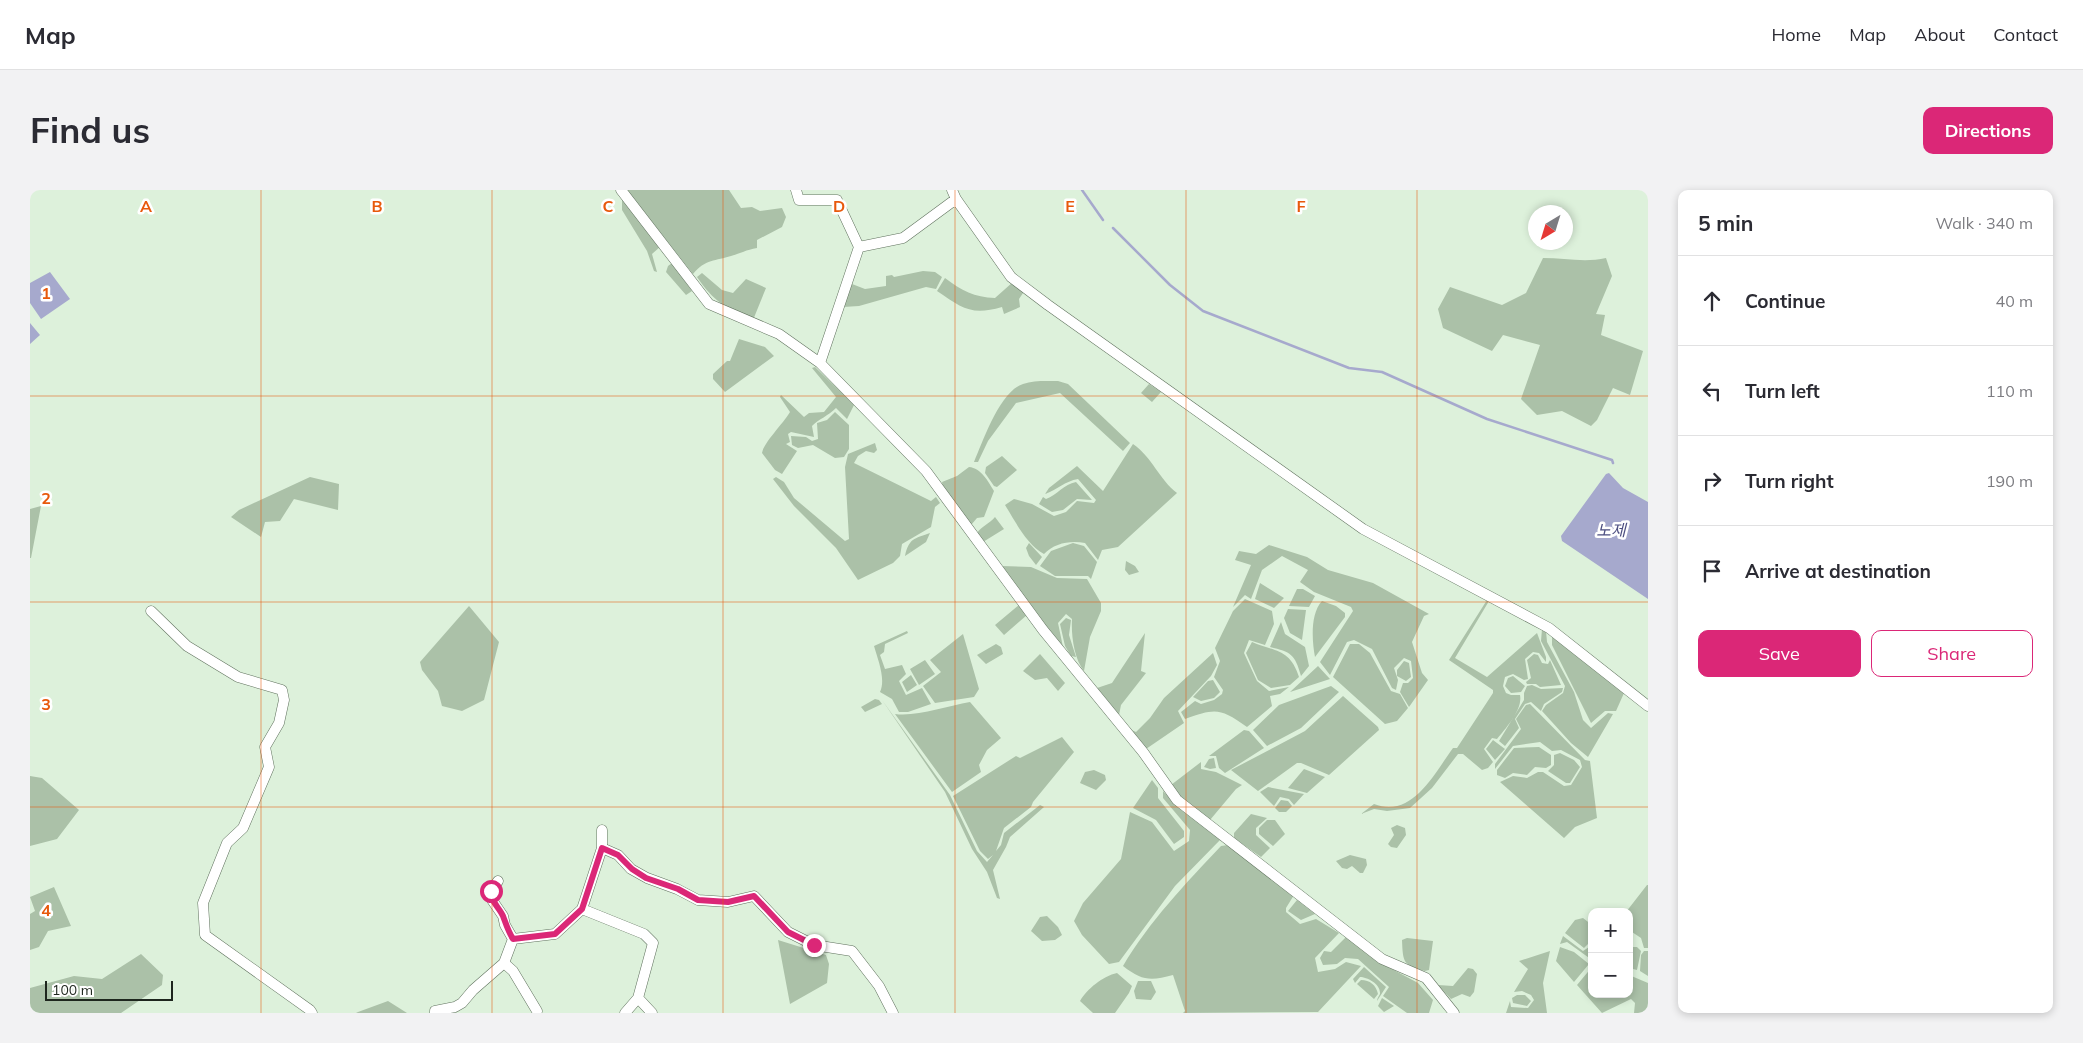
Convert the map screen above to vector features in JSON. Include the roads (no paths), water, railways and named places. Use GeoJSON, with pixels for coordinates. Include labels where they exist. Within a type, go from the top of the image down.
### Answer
{"type":"FeatureCollection","features":[{"type":"Feature","properties":{"kind":"street"},"geometry":{"type":"LineString","coordinates":[[621,190],[710,304],[780,334],[820,363],[926,471],[1043,630],[1143,752],[1178,800],[1382,959],[1426,978],[1454,1013]]}},
{"type":"Feature","properties":{"kind":"street"},"geometry":{"type":"LineString","coordinates":[[796,190],[799,200],[837,200],[859,247],[820,363]]}},
{"type":"Feature","properties":{"kind":"street"},"geometry":{"type":"LineString","coordinates":[[859,247],[903,238],[954,195],[1011,278],[1363,528],[1550,628],[1648,706]]}},
{"type":"Feature","properties":{"kind":"street"},"geometry":{"type":"LineString","coordinates":[[151,611],[186,646],[238,678],[282,690],[284,700],[279,723],[265,747],[269,767],[244,828],[227,844],[203,903],[203,911],[206,935],[312,1013]]}},
{"type":"Feature","properties":{"kind":"street"},"geometry":{"type":"LineString","coordinates":[[513,939],[555,934],[582,909],[602,848],[602,830]]}},
{"type":"Feature","properties":{"kind":"street"},"geometry":{"type":"LineString","coordinates":[[602,848],[618,855],[632,869],[646,878],[678,889],[698,900],[728,902],[754,896],[788,932],[814,945],[852,951],[879,986],[894,1013]]}},
{"type":"Feature","properties":{"kind":"street"},"geometry":{"type":"LineString","coordinates":[[498,881],[491,891],[490,897],[503,916],[504,925],[513,939]]}},
{"type":"Feature","properties":{"kind":"street"},"geometry":{"type":"LineString","coordinates":[[582,909],[644,934],[653,943],[638,998],[625,1013]]}},
{"type":"Feature","properties":{"kind":"street"},"geometry":{"type":"LineString","coordinates":[[435,1013],[435,1011],[455,1007],[462,1003],[473,990],[504,963],[513,939]]}},
{"type":"Feature","properties":{"kind":"street"},"geometry":{"type":"LineString","coordinates":[[504,963],[512,971],[536,1011]]}},
{"type":"Feature","properties":{"kind":"street"},"geometry":{"type":"LineString","coordinates":[[638,998],[652,1013]]}},
{"type":"Feature","properties":{"kind":"water"},"geometry":{"type":"Polygon","coordinates":[[[50,272],[70,299],[41,319],[30,303],[30,283],[50,272]]]}},
{"type":"Feature","properties":{"kind":"water"},"geometry":{"type":"Polygon","coordinates":[[[30,323],[40,335],[30,344],[30,323]]]}},
{"type":"Feature","properties":{"kind":"water","name":"노제"},"geometry":{"type":"Polygon","coordinates":[[[1609,473],[1623,488],[1648,502],[1648,599],[1562,541],[1561,536],[1606,474],[1609,473]]]}},
{"type":"Feature","properties":{"kind":"waterway"},"geometry":{"type":"LineString","coordinates":[[1082,190],[1103,220]]}},
{"type":"Feature","properties":{"kind":"waterway"},"geometry":{"type":"LineString","coordinates":[[1113,228],[1170,285],[1203,311],[1349,368],[1382,372],[1487,419],[1612,460],[1613,463]]}}]}
